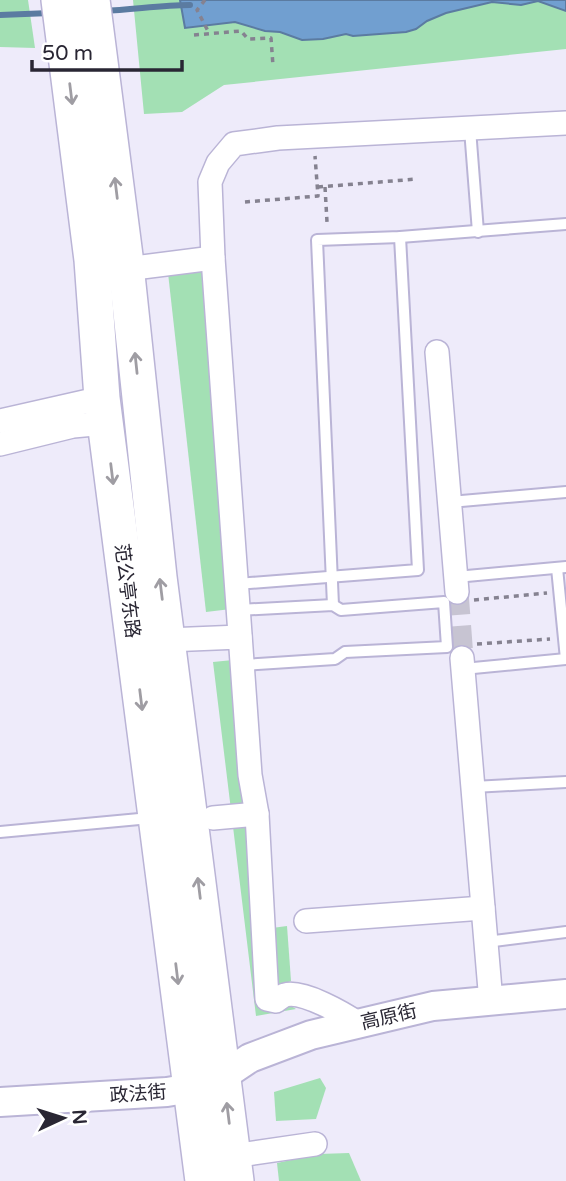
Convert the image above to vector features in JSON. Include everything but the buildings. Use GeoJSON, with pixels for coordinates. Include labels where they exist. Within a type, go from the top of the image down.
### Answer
{"type":"FeatureCollection","features":[{"type":"Feature","properties":{"kind":"main road","name":"范公亭东路"},"geometry":{"type":"LineString","coordinates":[[70,1],[115,261],[167,640],[207,1082],[203,1181]]}},
{"type":"Feature","properties":{"kind":"main road","name":"范公亭东路"},"geometry":{"type":"LineString","coordinates":[[115,261],[103,410],[156,818],[207,1082],[235,1169]]}},
{"type":"Feature","properties":{"kind":"street"},"geometry":{"type":"LineString","coordinates":[[359,1024],[316,1001],[298,995],[285,995],[276,1001],[267,999],[257,814],[250,775],[213,258],[210,182],[218,163],[234,144],[278,138],[566,122]]}},
{"type":"Feature","properties":{"kind":"street"},"geometry":{"type":"LineString","coordinates":[[115,261],[213,258]]}},
{"type":"Feature","properties":{"kind":"street"},"geometry":{"type":"LineString","coordinates":[[438,352],[450,502],[452,590]]}},
{"type":"Feature","properties":{"kind":"street"},"geometry":{"type":"LineString","coordinates":[[0,421],[103,410]]}},
{"type":"Feature","properties":{"kind":"street"},"geometry":{"type":"LineString","coordinates":[[0,444],[73,426],[103,410]]}},
{"type":"Feature","properties":{"kind":"street"},"geometry":{"type":"LineString","coordinates":[[167,640],[240,637]]}},
{"type":"Feature","properties":{"kind":"street"},"geometry":{"type":"LineString","coordinates":[[457,658],[473,787],[491,1002]]}},
{"type":"Feature","properties":{"kind":"street"},"geometry":{"type":"LineString","coordinates":[[213,818],[257,814]]}},
{"type":"Feature","properties":{"kind":"street"},"geometry":{"type":"LineString","coordinates":[[306,920],[483,908]]}},
{"type":"Feature","properties":{"kind":"street","name":"高原街"},"geometry":{"type":"LineString","coordinates":[[207,1082],[244,1061],[311,1035],[433,1006],[566,994]]}},
{"type":"Feature","properties":{"kind":"street","name":"政法街"},"geometry":{"type":"LineString","coordinates":[[0,1102],[167,1093],[207,1082]]}},
{"type":"Feature","properties":{"kind":"street"},"geometry":{"type":"LineString","coordinates":[[235,1169],[315,1144]]}},
{"type":"Feature","properties":{"kind":"lane"},"geometry":{"type":"LineString","coordinates":[[470,129],[478,232]]}},
{"type":"Feature","properties":{"kind":"lane"},"geometry":{"type":"LineString","coordinates":[[333,605],[317,240],[566,225]]}},
{"type":"Feature","properties":{"kind":"lane"},"geometry":{"type":"LineString","coordinates":[[237,584],[418,570],[400,237]]}},
{"type":"Feature","properties":{"kind":"lane"},"geometry":{"type":"LineString","coordinates":[[450,502],[566,492]]}},
{"type":"Feature","properties":{"kind":"lane"},"geometry":{"type":"LineString","coordinates":[[239,610],[333,605],[341,610],[561,567],[559,592],[566,659],[457,658],[345,652],[335,659],[243,665]]}},
{"type":"Feature","properties":{"kind":"lane"},"geometry":{"type":"LineString","coordinates":[[452,590],[457,658]]}},
{"type":"Feature","properties":{"kind":"lane"},"geometry":{"type":"LineString","coordinates":[[473,787],[566,782]]}},
{"type":"Feature","properties":{"kind":"lane"},"geometry":{"type":"LineString","coordinates":[[0,832],[156,818]]}},
{"type":"Feature","properties":{"kind":"lane"},"geometry":{"type":"LineString","coordinates":[[486,942],[566,932]]}},
{"type":"Feature","properties":{"kind":"path"},"geometry":{"type":"LineString","coordinates":[[205,0],[197,10],[209,33]]}},
{"type":"Feature","properties":{"kind":"path"},"geometry":{"type":"LineString","coordinates":[[194,35],[241,31],[248,39],[271,38],[273,66]]}},
{"type":"Feature","properties":{"kind":"path"},"geometry":{"type":"LineString","coordinates":[[245,202],[318,197],[314,153]]}},
{"type":"Feature","properties":{"kind":"path"},"geometry":{"type":"LineString","coordinates":[[317,187],[417,179]]}},
{"type":"Feature","properties":{"kind":"path"},"geometry":{"type":"LineString","coordinates":[[325,187],[327,222]]}},
{"type":"Feature","properties":{"kind":"path"},"geometry":{"type":"LineString","coordinates":[[452,590],[559,592]]}},
{"type":"Feature","properties":{"kind":"path"},"geometry":{"type":"LineString","coordinates":[[457,658],[562,638]]}},
{"type":"Feature","properties":{"kind":"green space"},"geometry":{"type":"Polygon","coordinates":[[[0,0],[28,0],[35,48],[0,47],[0,0]]]}},
{"type":"Feature","properties":{"kind":"green space"},"geometry":{"type":"Polygon","coordinates":[[[133,0],[566,0],[566,49],[224,85],[182,112],[144,114],[133,0]]]}},
{"type":"Feature","properties":{"kind":"green space"},"geometry":{"type":"Polygon","coordinates":[[[202,263],[231,609],[206,612],[167,264],[202,263]]]}},
{"type":"Feature","properties":{"kind":"green space"},"geometry":{"type":"Polygon","coordinates":[[[233,660],[263,1007],[286,1003],[296,1009],[256,1016],[213,662],[233,660]]]}},
{"type":"Feature","properties":{"kind":"green space"},"geometry":{"type":"Polygon","coordinates":[[[287,926],[291,981],[278,986],[272,928],[287,926]]]}},
{"type":"Feature","properties":{"kind":"green space"},"geometry":{"type":"Polygon","coordinates":[[[320,1078],[326,1088],[316,1119],[276,1121],[274,1092],[320,1078]]]}},
{"type":"Feature","properties":{"kind":"green space"},"geometry":{"type":"Polygon","coordinates":[[[349,1153],[361,1181],[279,1181],[277,1163],[319,1154],[349,1153]]]}},
{"type":"Feature","properties":{"kind":"water"},"geometry":{"type":"Polygon","coordinates":[[[180,0],[566,0],[566,11],[538,1],[521,5],[492,2],[446,13],[406,32],[353,36],[346,34],[302,40],[235,22],[185,28],[180,0]]]}},
{"type":"Feature","properties":{"kind":"waterway"},"geometry":{"type":"LineString","coordinates":[[103,11],[190,5]]}},
{"type":"Feature","properties":{"kind":"waterway"},"geometry":{"type":"LineString","coordinates":[[0,15],[50,13]]}},
{"type":"Feature","properties":{"kind":"tunnel"},"geometry":{"type":"LineString","coordinates":[[457,592],[462,658]]}}]}
